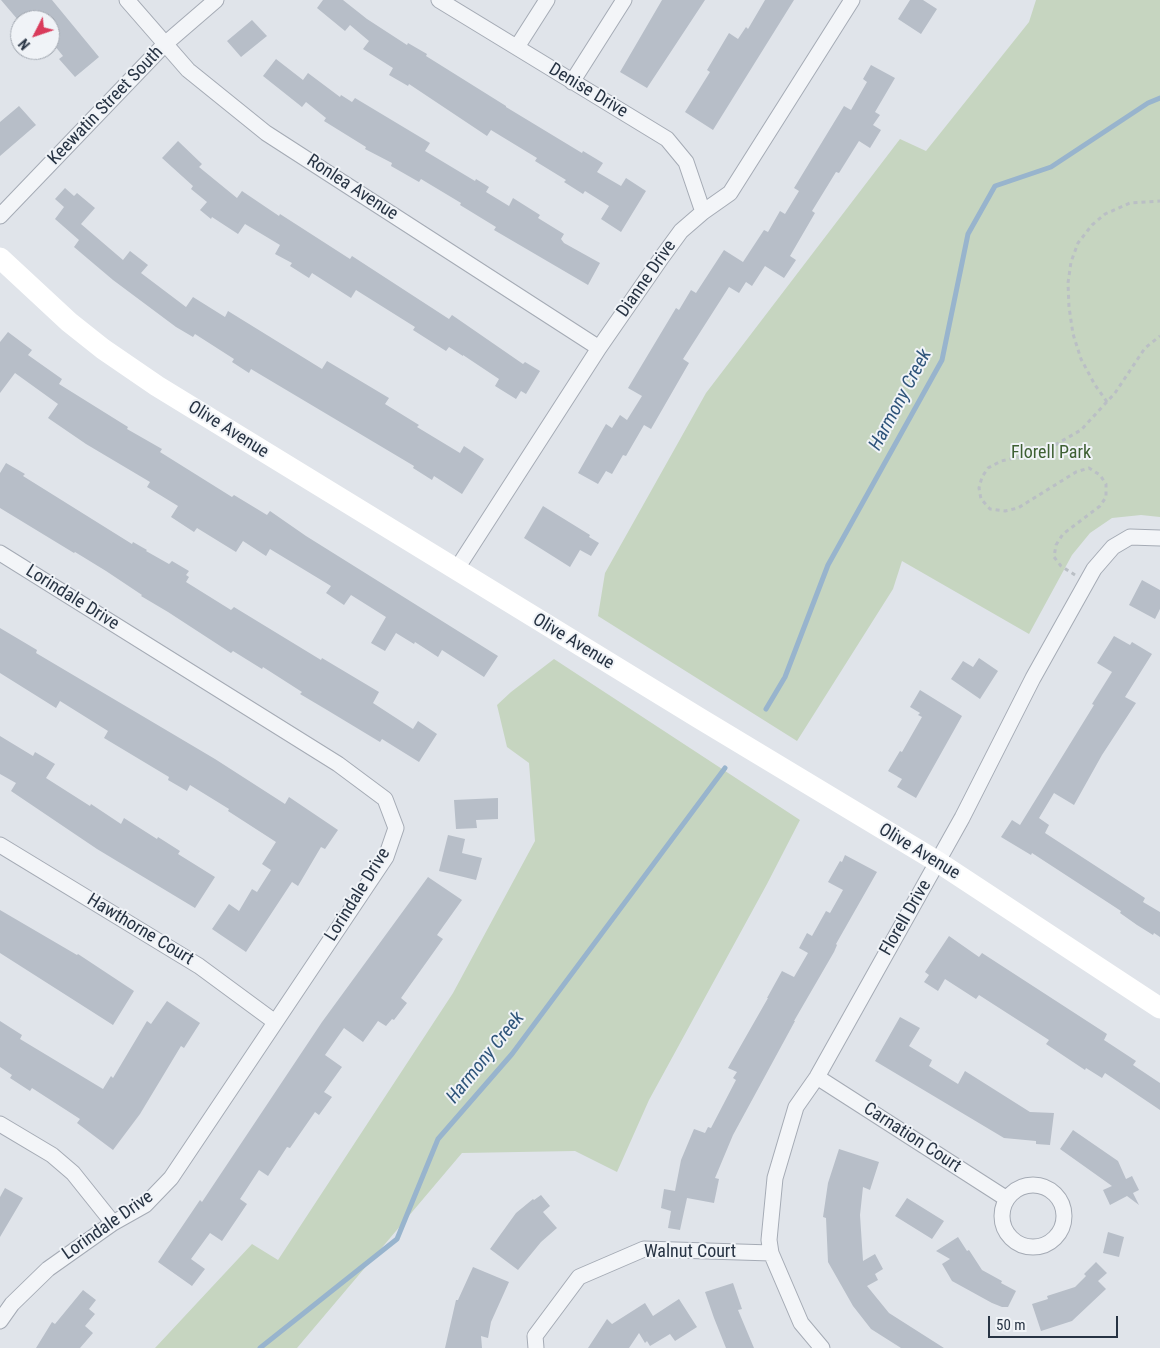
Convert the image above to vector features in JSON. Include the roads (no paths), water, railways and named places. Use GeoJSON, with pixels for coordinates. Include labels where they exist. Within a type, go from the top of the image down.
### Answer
{"type":"FeatureCollection","features":[{"type":"Feature","properties":{"kind":"main road","name":"Olive Avenue"},"geometry":{"type":"LineString","coordinates":[[0,258],[69,322],[130,368],[796,778],[938,862],[1160,1008]]}},
{"type":"Feature","properties":{"kind":"street","name":"Ronlea Avenue"},"geometry":{"type":"LineString","coordinates":[[127,0],[188,70],[266,133],[600,348]]}},
{"type":"Feature","properties":{"kind":"street","name":"Keewatin Street South"},"geometry":{"type":"LineString","coordinates":[[0,216],[165,44],[216,0]]}},
{"type":"Feature","properties":{"kind":"street","name":"Denise Drive"},"geometry":{"type":"LineString","coordinates":[[439,0],[667,138],[686,162],[703,212]]}},
{"type":"Feature","properties":{"kind":"street"},"geometry":{"type":"LineString","coordinates":[[517,46],[547,0]]}},
{"type":"Feature","properties":{"kind":"street"},"geometry":{"type":"LineString","coordinates":[[572,82],[624,0]]}},
{"type":"Feature","properties":{"kind":"street","name":"Dianne Drive"},"geometry":{"type":"LineString","coordinates":[[456,570],[662,256],[681,232],[703,212],[730,193],[852,0]]}},
{"type":"Feature","properties":{"kind":"street","name":"Florell Drive"},"geometry":{"type":"LineString","coordinates":[[822,1348],[802,1323],[771,1252],[769,1240],[775,1178],[796,1107],[817,1077],[938,862],[1033,678],[1094,569],[1113,547],[1130,537],[1160,538]]}},
{"type":"Feature","properties":{"kind":"street","name":"Lorindale Drive"},"geometry":{"type":"LineString","coordinates":[[0,553],[338,764],[385,799],[396,828],[386,857],[172,1178],[145,1205],[113,1223],[48,1269],[12,1304],[0,1321]]}},
{"type":"Feature","properties":{"kind":"street","name":"Hawthorne Court"},"geometry":{"type":"LineString","coordinates":[[0,845],[198,966],[275,1022]]}},
{"type":"Feature","properties":{"kind":"street","name":"Carnation Court"},"geometry":{"type":"LineString","coordinates":[[817,1077],[1007,1199]]}},
{"type":"Feature","properties":{"kind":"street"},"geometry":{"type":"LineString","coordinates":[[0,1124],[52,1155],[73,1173],[113,1223]]}},
{"type":"Feature","properties":{"kind":"street"},"geometry":{"type":"LineString","coordinates":[[1026,1185],[1038,1185],[1049,1189],[1058,1197],[1063,1207],[1064,1219],[1060,1230],[1050,1242],[1040,1246],[1028,1246],[1017,1242],[1008,1234],[1003,1224],[1003,1209],[1007,1199],[1016,1190],[1026,1185]]}},
{"type":"Feature","properties":{"kind":"street","name":"Walnut Court"},"geometry":{"type":"LineString","coordinates":[[536,1348],[535,1336],[579,1277],[644,1249],[771,1252]]}},
{"type":"Feature","properties":{"kind":"waterway","name":"Harmony Creek"},"geometry":{"type":"LineString","coordinates":[[766,709],[785,677],[828,565],[942,360],[968,234],[995,186],[1051,167],[1148,103],[1160,98]]}},
{"type":"Feature","properties":{"kind":"waterway","name":"Harmony Creek"},"geometry":{"type":"LineString","coordinates":[[260,1348],[397,1239],[438,1139],[512,1054],[725,768]]}},
{"type":"Feature","properties":{"kind":"park label","name":"Florell Park"},"geometry":{"type":"Point","coordinates":[1051,453]}}]}
